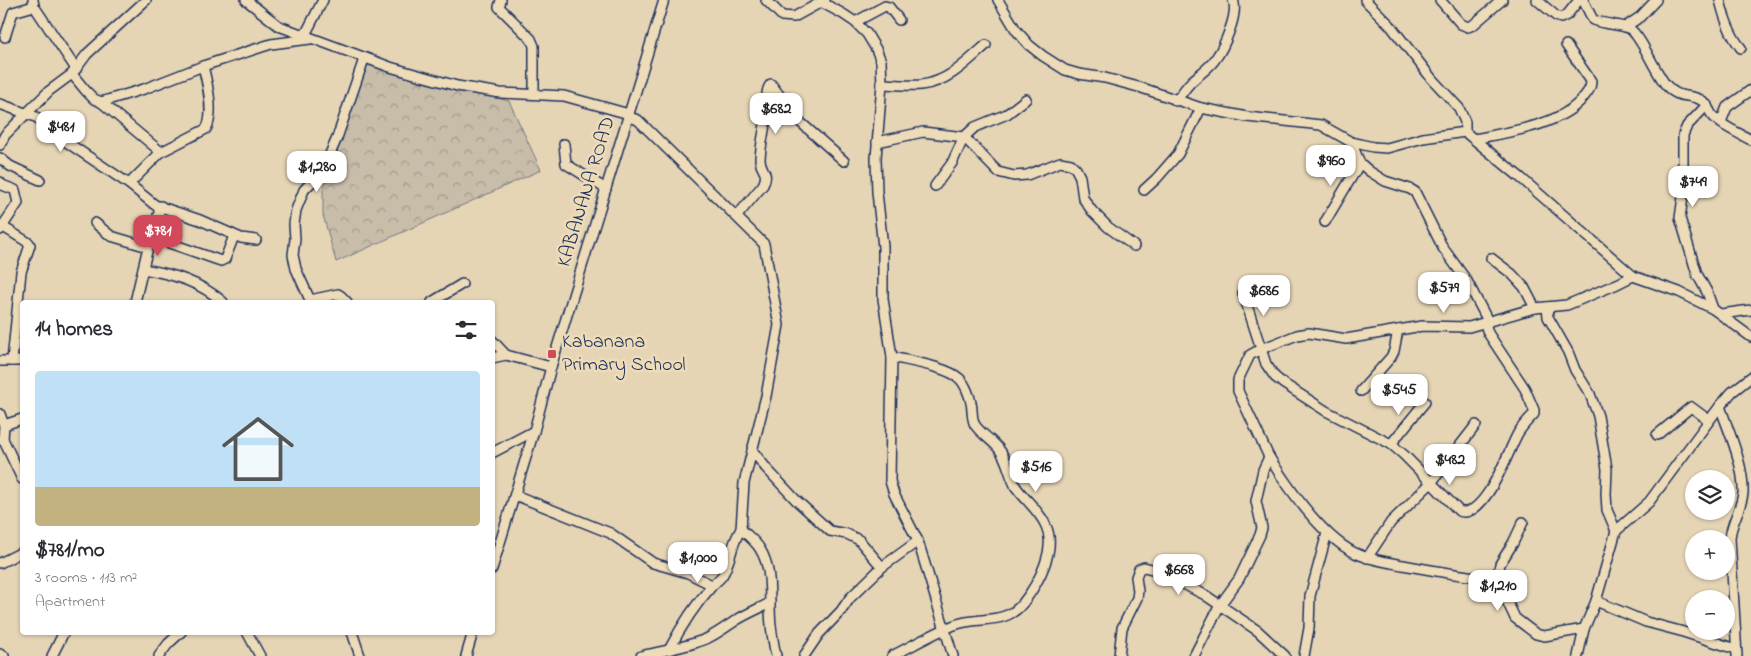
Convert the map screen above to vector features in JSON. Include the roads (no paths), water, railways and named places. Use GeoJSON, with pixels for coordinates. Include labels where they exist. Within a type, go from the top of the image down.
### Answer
{"type":"FeatureCollection","features":[{"type":"Feature","properties":{"kind":"street"},"geometry":{"type":"LineString","coordinates":[[0,145],[5,135],[49,91],[74,72],[87,54],[146,0]]}},
{"type":"Feature","properties":{"kind":"street"},"geometry":{"type":"LineString","coordinates":[[246,0],[279,26],[364,59],[457,86],[500,93],[564,96],[629,115],[638,120],[764,244],[779,325],[766,396],[744,483],[741,530],[734,540],[721,577],[712,585],[682,626],[670,648]]}},
{"type":"Feature","properties":{"kind":"street"},"geometry":{"type":"LineString","coordinates":[[307,37],[323,0]]}},
{"type":"Feature","properties":{"kind":"street"},"geometry":{"type":"LineString","coordinates":[[501,0],[499,7],[530,39],[534,46],[534,94]]}},
{"type":"Feature","properties":{"kind":"street","name":"KABANANA ROAD"},"geometry":{"type":"LineString","coordinates":[[495,559],[534,431],[551,367],[664,0]]}},
{"type":"Feature","properties":{"kind":"street"},"geometry":{"type":"LineString","coordinates":[[766,0],[782,16],[794,17],[823,1],[855,22],[867,34],[876,49],[880,61],[882,84],[878,114],[876,175],[883,246],[883,299],[892,357],[890,481],[894,494],[918,541],[944,630],[954,656]]}},
{"type":"Feature","properties":{"kind":"street"},"geometry":{"type":"LineString","coordinates":[[998,0],[1016,30],[1029,45],[1065,70],[1079,74],[1106,78],[1142,88],[1201,108],[1321,126],[1351,142],[1373,147],[1387,148],[1423,138],[1465,132],[1632,276],[1663,286],[1717,312],[1751,337]]}},
{"type":"Feature","properties":{"kind":"street"},"geometry":{"type":"LineString","coordinates":[[1176,101],[1190,83],[1216,59],[1232,24],[1235,4],[1233,0]]}},
{"type":"Feature","properties":{"kind":"street"},"geometry":{"type":"LineString","coordinates":[[1365,0],[1390,25],[1432,78],[1459,108],[1465,122],[1465,132]]}},
{"type":"Feature","properties":{"kind":"street"},"geometry":{"type":"LineString","coordinates":[[1440,0],[1460,24],[1468,27],[1473,26],[1502,0]]}},
{"type":"Feature","properties":{"kind":"street"},"geometry":{"type":"LineString","coordinates":[[1537,0],[1561,18],[1567,15],[1581,0],[1593,20],[1608,25],[1625,27],[1634,33],[1661,78],[1670,89],[1683,96],[1699,99],[1707,105],[1712,114],[1721,122],[1751,140]]}},
{"type":"Feature","properties":{"kind":"street"},"geometry":{"type":"LineString","coordinates":[[1625,27],[1640,17],[1656,0]]}},
{"type":"Feature","properties":{"kind":"street"},"geometry":{"type":"LineString","coordinates":[[1720,0],[1734,40],[1741,48]]}},
{"type":"Feature","properties":{"kind":"street"},"geometry":{"type":"LineString","coordinates":[[5,38],[13,12],[33,3],[86,92],[101,102],[161,152]]}},
{"type":"Feature","properties":{"kind":"street"},"geometry":{"type":"LineString","coordinates":[[855,22],[885,6],[889,7],[899,20]]}},
{"type":"Feature","properties":{"kind":"street"},"geometry":{"type":"LineString","coordinates":[[101,102],[144,89],[203,66],[271,44],[307,37]]}},
{"type":"Feature","properties":{"kind":"street"},"geometry":{"type":"LineString","coordinates":[[882,84],[923,85],[944,78],[960,68],[986,45]]}},
{"type":"Feature","properties":{"kind":"street"},"geometry":{"type":"LineString","coordinates":[[1474,139],[1528,128],[1564,114],[1578,104],[1590,90],[1591,81],[1566,45]]}},
{"type":"Feature","properties":{"kind":"street"},"geometry":{"type":"LineString","coordinates":[[345,300],[340,294],[310,300],[296,269],[293,255],[294,224],[296,210],[304,190],[321,174],[337,138],[364,59]]}},
{"type":"Feature","properties":{"kind":"street"},"geometry":{"type":"LineString","coordinates":[[129,184],[161,152],[202,133],[208,126],[209,87],[203,66]]}},
{"type":"Feature","properties":{"kind":"street"},"geometry":{"type":"LineString","coordinates":[[737,216],[764,185],[766,179],[767,174],[760,161],[767,118],[767,90],[771,84],[799,121],[844,161]]}},
{"type":"Feature","properties":{"kind":"street"},"geometry":{"type":"LineString","coordinates":[[1721,122],[1727,107],[1751,90]]}},
{"type":"Feature","properties":{"kind":"street"},"geometry":{"type":"LineString","coordinates":[[935,186],[952,163],[964,137],[975,127],[1007,114],[1026,99]]}},
{"type":"Feature","properties":{"kind":"street"},"geometry":{"type":"LineString","coordinates":[[0,104],[36,117],[56,135],[129,184],[155,205],[200,220],[234,236],[256,240]]}},
{"type":"Feature","properties":{"kind":"street"},"geometry":{"type":"LineString","coordinates":[[1707,105],[1687,126],[1683,135],[1683,187],[1680,218],[1697,274],[1717,312]]}},
{"type":"Feature","properties":{"kind":"street"},"geometry":{"type":"LineString","coordinates":[[1144,190],[1178,154],[1201,108]]}},
{"type":"Feature","properties":{"kind":"street"},"geometry":{"type":"LineString","coordinates":[[877,142],[923,132],[964,137],[998,172],[1014,176],[1027,175],[1060,162],[1071,164],[1080,177],[1083,198],[1092,210],[1108,227],[1134,246]]}},
{"type":"Feature","properties":{"kind":"street"},"geometry":{"type":"LineString","coordinates":[[1243,293],[1266,364],[1275,377],[1326,411],[1391,444],[1459,511],[1464,513],[1470,512],[1487,493],[1506,462],[1518,433],[1534,414],[1533,407],[1525,389],[1488,333],[1486,327],[1488,321],[1467,281],[1444,248],[1415,192],[1385,181],[1369,172],[1360,163],[1351,142]]}},
{"type":"Feature","properties":{"kind":"street"},"geometry":{"type":"LineString","coordinates":[[564,144],[565,160],[569,167],[606,189]]}},
{"type":"Feature","properties":{"kind":"street"},"geometry":{"type":"LineString","coordinates":[[0,158],[10,166],[40,180]]}},
{"type":"Feature","properties":{"kind":"street"},"geometry":{"type":"LineString","coordinates":[[1324,222],[1360,163]]}},
{"type":"Feature","properties":{"kind":"street"},"geometry":{"type":"LineString","coordinates":[[0,182],[2,185],[15,190],[18,203],[1,228],[30,245],[22,272],[12,361]]}},
{"type":"Feature","properties":{"kind":"street"},"geometry":{"type":"LineString","coordinates":[[135,300],[148,246],[161,206]]}},
{"type":"Feature","properties":{"kind":"street"},"geometry":{"type":"LineString","coordinates":[[95,223],[111,236],[148,246]]}},
{"type":"Feature","properties":{"kind":"street"},"geometry":{"type":"LineString","coordinates":[[152,237],[221,261],[225,259],[234,236]]}},
{"type":"Feature","properties":{"kind":"street"},"geometry":{"type":"LineString","coordinates":[[1491,258],[1512,274],[1524,287],[1535,308]]}},
{"type":"Feature","properties":{"kind":"street"},"geometry":{"type":"LineString","coordinates":[[143,269],[169,273],[193,282],[220,300]]}},
{"type":"Feature","properties":{"kind":"street"},"geometry":{"type":"LineString","coordinates":[[1497,580],[1449,574],[1367,558],[1353,552],[1327,533],[1287,484],[1269,457],[1238,391],[1238,380],[1244,364],[1250,355],[1261,349],[1309,333],[1346,339],[1422,326],[1469,327],[1535,308],[1567,305],[1632,276]]}},
{"type":"Feature","properties":{"kind":"street"},"geometry":{"type":"LineString","coordinates":[[435,300],[462,284]]}},
{"type":"Feature","properties":{"kind":"street"},"geometry":{"type":"LineString","coordinates":[[1547,307],[1548,317],[1568,352],[1575,370],[1590,394],[1598,416],[1607,469],[1607,510],[1616,531]]}},
{"type":"Feature","properties":{"kind":"street"},"geometry":{"type":"LineString","coordinates":[[1717,312],[1751,310]]}},
{"type":"Feature","properties":{"kind":"street"},"geometry":{"type":"LineString","coordinates":[[1361,391],[1391,357],[1398,330]]}},
{"type":"Feature","properties":{"kind":"street"},"geometry":{"type":"LineString","coordinates":[[495,343],[506,355]]}},
{"type":"Feature","properties":{"kind":"street"},"geometry":{"type":"LineString","coordinates":[[495,357],[506,355],[551,367]]}},
{"type":"Feature","properties":{"kind":"street"},"geometry":{"type":"LineString","coordinates":[[892,357],[934,367],[958,377],[971,402],[972,420],[999,449],[1009,466],[1015,486],[1046,524],[1050,536],[1047,558],[1041,573],[1022,604],[1012,614],[988,620],[961,623],[892,656]]}},
{"type":"Feature","properties":{"kind":"street"},"geometry":{"type":"LineString","coordinates":[[0,361],[20,361]]}},
{"type":"Feature","properties":{"kind":"street"},"geometry":{"type":"LineString","coordinates":[[1578,656],[1584,629],[1596,601],[1616,531],[1649,502],[1720,406],[1732,392],[1751,377]]}},
{"type":"Feature","properties":{"kind":"street"},"geometry":{"type":"LineString","coordinates":[[1391,444],[1425,402]]}},
{"type":"Feature","properties":{"kind":"street"},"geometry":{"type":"LineString","coordinates":[[1596,601],[1646,622],[1737,652],[1730,538],[1731,530],[1747,496],[1735,447],[1720,406]]}},
{"type":"Feature","properties":{"kind":"street"},"geometry":{"type":"LineString","coordinates":[[1657,435],[1691,407],[1694,407],[1706,418],[1710,419]]}},
{"type":"Feature","properties":{"kind":"street"},"geometry":{"type":"LineString","coordinates":[[0,414],[4,425],[1,440],[20,475]]}},
{"type":"Feature","properties":{"kind":"street"},"geometry":{"type":"LineString","coordinates":[[4,425],[20,420]]}},
{"type":"Feature","properties":{"kind":"street"},"geometry":{"type":"LineString","coordinates":[[1367,558],[1391,522],[1431,483],[1476,425]]}},
{"type":"Feature","properties":{"kind":"street"},"geometry":{"type":"LineString","coordinates":[[495,451],[534,431]]}},
{"type":"Feature","properties":{"kind":"street"},"geometry":{"type":"LineString","coordinates":[[752,450],[796,500],[830,531],[855,538],[882,567]]}},
{"type":"Feature","properties":{"kind":"street"},"geometry":{"type":"LineString","coordinates":[[1194,656],[1220,605],[1239,579],[1260,536],[1262,528],[1256,501],[1263,470],[1269,457]]}},
{"type":"Feature","properties":{"kind":"street"},"geometry":{"type":"LineString","coordinates":[[515,495],[604,530],[653,563],[688,573],[712,585]]}},
{"type":"Feature","properties":{"kind":"street"},"geometry":{"type":"LineString","coordinates":[[1523,522],[1500,564],[1497,580],[1515,618],[1536,634],[1544,636],[1584,629]]}},
{"type":"Feature","properties":{"kind":"street"},"geometry":{"type":"LineString","coordinates":[[741,530],[760,548],[765,562],[771,589],[770,603],[776,656]]}},
{"type":"Feature","properties":{"kind":"street"},"geometry":{"type":"LineString","coordinates":[[1304,656],[1309,628],[1310,596],[1327,533]]}},
{"type":"Feature","properties":{"kind":"street"},"geometry":{"type":"LineString","coordinates":[[804,656],[819,634],[841,611],[850,598],[882,567],[918,541]]}},
{"type":"Feature","properties":{"kind":"street"},"geometry":{"type":"LineString","coordinates":[[0,563],[20,553]]}},
{"type":"Feature","properties":{"kind":"street"},"geometry":{"type":"LineString","coordinates":[[1119,656],[1122,628],[1136,598],[1138,590],[1136,577],[1142,567],[1156,570],[1205,595],[1258,631],[1285,656]]}},
{"type":"Feature","properties":{"kind":"street"},"geometry":{"type":"LineString","coordinates":[[640,656],[685,646],[708,638],[735,621],[770,603]]}},
{"type":"Feature","properties":{"kind":"street"},"geometry":{"type":"LineString","coordinates":[[52,656],[62,635]]}},
{"type":"Feature","properties":{"kind":"street"},"geometry":{"type":"LineString","coordinates":[[159,656],[178,635]]}},
{"type":"Feature","properties":{"kind":"street"},"geometry":{"type":"LineString","coordinates":[[248,635],[260,656]]}},
{"type":"Feature","properties":{"kind":"street"},"geometry":{"type":"LineString","coordinates":[[353,635],[360,656]]}},
{"type":"Feature","properties":{"kind":"street"},"geometry":{"type":"LineString","coordinates":[[466,656],[472,635]]}},
{"type":"Feature","properties":{"kind":"street"},"geometry":{"type":"LineString","coordinates":[[0,654],[4,656]]}},
{"type":"Feature","properties":{"kind":"place","name":"Kabanana Primary School"},"geometry":{"type":"Point","coordinates":[552,354]}}]}
